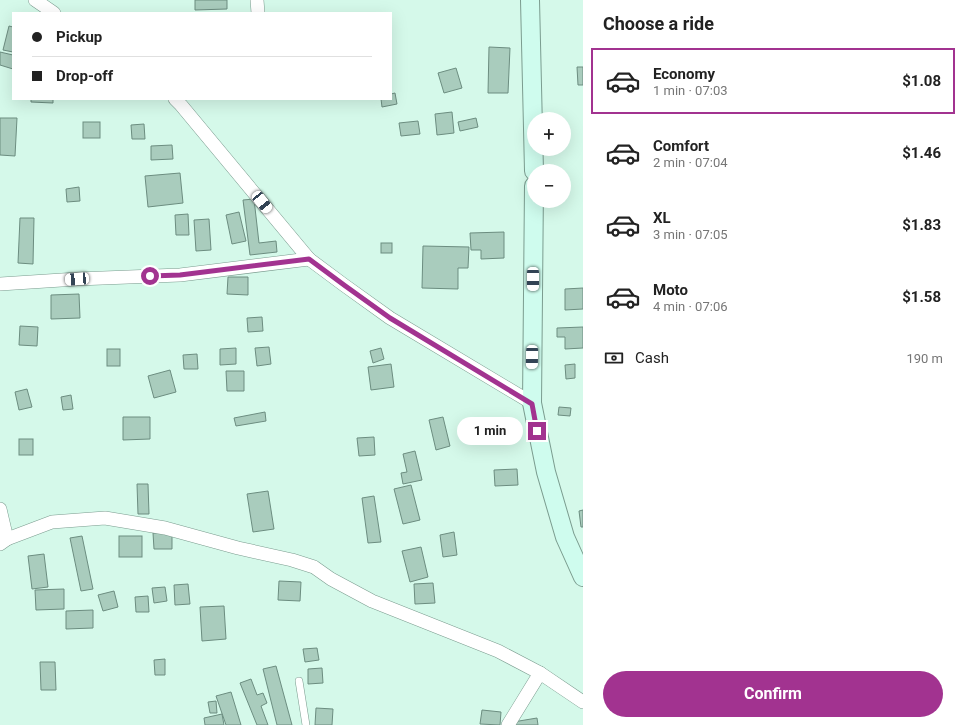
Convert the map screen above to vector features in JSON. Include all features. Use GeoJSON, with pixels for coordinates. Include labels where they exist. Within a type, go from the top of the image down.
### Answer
{"type":"FeatureCollection","features":[{"type":"Feature","properties":{"kind":"main road"},"geometry":{"type":"LineString","coordinates":[[530,0],[534,164]]}},
{"type":"Feature","properties":{"kind":"main road"},"geometry":{"type":"LineString","coordinates":[[534,208],[532,404],[546,472],[560,522],[583,577]]}},
{"type":"Feature","properties":{"kind":"street"},"geometry":{"type":"LineString","coordinates":[[34,0],[52,12]]}},
{"type":"Feature","properties":{"kind":"street"},"geometry":{"type":"LineString","coordinates":[[52,0],[54,12]]}},
{"type":"Feature","properties":{"kind":"street"},"geometry":{"type":"LineString","coordinates":[[257,0],[258,12]]}},
{"type":"Feature","properties":{"kind":"street"},"geometry":{"type":"LineString","coordinates":[[175,100],[234,168],[309,259],[390,318],[532,404]]}},
{"type":"Feature","properties":{"kind":"street"},"geometry":{"type":"LineString","coordinates":[[0,284],[180,275],[309,259]]}},
{"type":"Feature","properties":{"kind":"street"},"geometry":{"type":"LineString","coordinates":[[0,509],[4,542],[52,522],[105,518],[165,528],[238,548],[292,560],[314,567],[331,579],[372,601],[498,651],[540,673],[583,702]]}},
{"type":"Feature","properties":{"kind":"street"},"geometry":{"type":"LineString","coordinates":[[508,725],[540,673]]}},
{"type":"Feature","properties":{"kind":"lane"},"geometry":{"type":"LineString","coordinates":[[299,681],[306,725]]}},
{"type":"Feature","properties":{"kind":"building"},"geometry":{"type":"Polygon","coordinates":[[[195,0],[227,0],[227,9],[195,10],[195,0]]]}},
{"type":"Feature","properties":{"kind":"building"},"geometry":{"type":"Polygon","coordinates":[[[9,26],[12,27],[12,52],[3,50],[9,26]]]}},
{"type":"Feature","properties":{"kind":"building"},"geometry":{"type":"Polygon","coordinates":[[[489,47],[510,48],[508,93],[488,93],[489,47]]]}},
{"type":"Feature","properties":{"kind":"building"},"geometry":{"type":"Polygon","coordinates":[[[0,52],[12,55],[12,69],[0,65],[0,52]]]}},
{"type":"Feature","properties":{"kind":"building"},"geometry":{"type":"Polygon","coordinates":[[[577,67],[583,67],[583,85],[578,85],[577,67]]]}},
{"type":"Feature","properties":{"kind":"building"},"geometry":{"type":"Polygon","coordinates":[[[456,68],[462,88],[444,93],[438,73],[456,68]]]}},
{"type":"Feature","properties":{"kind":"building"},"geometry":{"type":"Polygon","coordinates":[[[395,93],[397,104],[382,107],[381,100],[392,100],[392,94],[395,93]]]}},
{"type":"Feature","properties":{"kind":"building"},"geometry":{"type":"Polygon","coordinates":[[[31,100],[53,100],[53,103],[31,102],[31,100]]]}},
{"type":"Feature","properties":{"kind":"building"},"geometry":{"type":"Polygon","coordinates":[[[452,112],[454,133],[437,135],[435,114],[452,112]]]}},
{"type":"Feature","properties":{"kind":"building"},"geometry":{"type":"Polygon","coordinates":[[[0,118],[17,118],[15,156],[0,155],[0,118]]]}},
{"type":"Feature","properties":{"kind":"building"},"geometry":{"type":"Polygon","coordinates":[[[476,118],[478,127],[460,131],[458,122],[476,118]]]}},
{"type":"Feature","properties":{"kind":"building"},"geometry":{"type":"Polygon","coordinates":[[[418,121],[420,134],[401,136],[399,123],[418,121]]]}},
{"type":"Feature","properties":{"kind":"building"},"geometry":{"type":"Polygon","coordinates":[[[83,122],[100,122],[100,138],[83,138],[83,122]]]}},
{"type":"Feature","properties":{"kind":"building"},"geometry":{"type":"Polygon","coordinates":[[[144,124],[145,139],[132,139],[131,125],[144,124]]]}},
{"type":"Feature","properties":{"kind":"building"},"geometry":{"type":"Polygon","coordinates":[[[172,145],[173,159],[151,160],[151,146],[172,145]]]}},
{"type":"Feature","properties":{"kind":"building"},"geometry":{"type":"Polygon","coordinates":[[[180,173],[183,203],[148,207],[145,176],[180,173]]]}},
{"type":"Feature","properties":{"kind":"building"},"geometry":{"type":"Polygon","coordinates":[[[79,187],[80,201],[67,202],[66,189],[79,187]]]}},
{"type":"Feature","properties":{"kind":"building"},"geometry":{"type":"Polygon","coordinates":[[[254,199],[259,243],[276,241],[277,252],[250,255],[243,200],[254,199]]]}},
{"type":"Feature","properties":{"kind":"building"},"geometry":{"type":"Polygon","coordinates":[[[239,212],[246,241],[232,244],[226,215],[239,212]]]}},
{"type":"Feature","properties":{"kind":"building"},"geometry":{"type":"Polygon","coordinates":[[[188,214],[189,235],[176,235],[175,215],[188,214]]]}},
{"type":"Feature","properties":{"kind":"building"},"geometry":{"type":"Polygon","coordinates":[[[20,218],[34,218],[33,264],[18,263],[20,218]]]}},
{"type":"Feature","properties":{"kind":"building"},"geometry":{"type":"Polygon","coordinates":[[[209,219],[211,250],[196,251],[194,220],[209,219]]]}},
{"type":"Feature","properties":{"kind":"building"},"geometry":{"type":"Polygon","coordinates":[[[504,232],[504,258],[481,259],[481,250],[471,250],[470,233],[504,232]]]}},
{"type":"Feature","properties":{"kind":"building"},"geometry":{"type":"Polygon","coordinates":[[[381,243],[392,243],[392,253],[381,253],[381,243]]]}},
{"type":"Feature","properties":{"kind":"building"},"geometry":{"type":"Polygon","coordinates":[[[423,246],[469,247],[468,268],[458,268],[458,289],[422,288],[423,246]]]}},
{"type":"Feature","properties":{"kind":"building"},"geometry":{"type":"Polygon","coordinates":[[[228,277],[248,277],[248,295],[227,294],[228,277]]]}},
{"type":"Feature","properties":{"kind":"building"},"geometry":{"type":"Polygon","coordinates":[[[583,288],[583,309],[565,310],[565,289],[583,288]]]}},
{"type":"Feature","properties":{"kind":"building"},"geometry":{"type":"Polygon","coordinates":[[[79,294],[80,318],[51,319],[51,295],[79,294]]]}},
{"type":"Feature","properties":{"kind":"building"},"geometry":{"type":"Polygon","coordinates":[[[262,317],[263,331],[248,332],[247,318],[262,317]]]}},
{"type":"Feature","properties":{"kind":"building"},"geometry":{"type":"Polygon","coordinates":[[[20,326],[38,327],[37,346],[19,345],[20,326]]]}},
{"type":"Feature","properties":{"kind":"building"},"geometry":{"type":"Polygon","coordinates":[[[583,327],[583,348],[565,349],[565,337],[557,337],[557,328],[583,327]]]}},
{"type":"Feature","properties":{"kind":"building"},"geometry":{"type":"Polygon","coordinates":[[[269,347],[271,364],[257,366],[255,348],[269,347]]]}},
{"type":"Feature","properties":{"kind":"building"},"geometry":{"type":"Polygon","coordinates":[[[236,348],[236,364],[220,365],[220,349],[236,348]]]}},
{"type":"Feature","properties":{"kind":"building"},"geometry":{"type":"Polygon","coordinates":[[[381,348],[384,359],[373,363],[370,351],[381,348]]]}},
{"type":"Feature","properties":{"kind":"building"},"geometry":{"type":"Polygon","coordinates":[[[107,349],[120,349],[120,366],[107,366],[107,349]]]}},
{"type":"Feature","properties":{"kind":"building"},"geometry":{"type":"Polygon","coordinates":[[[197,354],[198,369],[184,369],[183,355],[197,354]]]}},
{"type":"Feature","properties":{"kind":"building"},"geometry":{"type":"Polygon","coordinates":[[[391,364],[394,387],[371,390],[368,367],[391,364]]]}},
{"type":"Feature","properties":{"kind":"building"},"geometry":{"type":"Polygon","coordinates":[[[575,364],[575,378],[566,379],[565,365],[575,364]]]}},
{"type":"Feature","properties":{"kind":"building"},"geometry":{"type":"Polygon","coordinates":[[[170,370],[176,392],[154,398],[148,376],[170,370]]]}},
{"type":"Feature","properties":{"kind":"building"},"geometry":{"type":"Polygon","coordinates":[[[226,371],[244,371],[244,391],[227,391],[226,371]]]}},
{"type":"Feature","properties":{"kind":"building"},"geometry":{"type":"Polygon","coordinates":[[[27,389],[32,407],[19,410],[15,392],[27,389]]]}},
{"type":"Feature","properties":{"kind":"building"},"geometry":{"type":"Polygon","coordinates":[[[71,395],[73,409],[63,410],[61,397],[71,395]]]}},
{"type":"Feature","properties":{"kind":"building"},"geometry":{"type":"Polygon","coordinates":[[[559,407],[571,408],[570,416],[558,415],[559,407]]]}},
{"type":"Feature","properties":{"kind":"building"},"geometry":{"type":"Polygon","coordinates":[[[265,412],[266,421],[236,426],[234,418],[265,412]]]}},
{"type":"Feature","properties":{"kind":"building"},"geometry":{"type":"Polygon","coordinates":[[[123,417],[150,417],[150,439],[123,440],[123,417]]]}},
{"type":"Feature","properties":{"kind":"building"},"geometry":{"type":"Polygon","coordinates":[[[443,417],[450,446],[436,450],[429,420],[443,417]]]}},
{"type":"Feature","properties":{"kind":"building"},"geometry":{"type":"Polygon","coordinates":[[[374,437],[375,455],[359,456],[357,438],[374,437]]]}},
{"type":"Feature","properties":{"kind":"building"},"geometry":{"type":"Polygon","coordinates":[[[19,439],[33,439],[33,455],[19,455],[19,439]]]}},
{"type":"Feature","properties":{"kind":"building"},"geometry":{"type":"Polygon","coordinates":[[[415,451],[422,480],[403,484],[401,473],[407,472],[403,454],[415,451]]]}},
{"type":"Feature","properties":{"kind":"building"},"geometry":{"type":"Polygon","coordinates":[[[517,469],[518,485],[495,486],[494,470],[517,469]]]}},
{"type":"Feature","properties":{"kind":"building"},"geometry":{"type":"Polygon","coordinates":[[[137,484],[148,484],[149,514],[138,514],[137,484]]]}},
{"type":"Feature","properties":{"kind":"building"},"geometry":{"type":"Polygon","coordinates":[[[411,485],[420,520],[403,524],[394,489],[411,485]]]}},
{"type":"Feature","properties":{"kind":"building"},"geometry":{"type":"Polygon","coordinates":[[[268,491],[274,529],[253,532],[247,494],[268,491]]]}},
{"type":"Feature","properties":{"kind":"building"},"geometry":{"type":"Polygon","coordinates":[[[374,496],[381,542],[368,543],[362,498],[374,496]]]}},
{"type":"Feature","properties":{"kind":"building"},"geometry":{"type":"Polygon","coordinates":[[[583,510],[583,527],[581,527],[579,511],[583,510]]]}},
{"type":"Feature","properties":{"kind":"building"},"geometry":{"type":"Polygon","coordinates":[[[454,532],[457,555],[443,557],[440,535],[454,532]]]}},
{"type":"Feature","properties":{"kind":"building"},"geometry":{"type":"Polygon","coordinates":[[[153,533],[172,533],[172,549],[154,549],[153,533]]]}},
{"type":"Feature","properties":{"kind":"building"},"geometry":{"type":"Polygon","coordinates":[[[82,536],[93,589],[81,591],[70,538],[82,536]]]}},
{"type":"Feature","properties":{"kind":"building"},"geometry":{"type":"Polygon","coordinates":[[[119,536],[142,536],[142,557],[119,557],[119,536]]]}},
{"type":"Feature","properties":{"kind":"building"},"geometry":{"type":"Polygon","coordinates":[[[421,547],[428,577],[410,582],[402,551],[421,547]]]}},
{"type":"Feature","properties":{"kind":"building"},"geometry":{"type":"Polygon","coordinates":[[[44,554],[48,587],[32,589],[28,556],[44,554]]]}},
{"type":"Feature","properties":{"kind":"building"},"geometry":{"type":"Polygon","coordinates":[[[279,581],[301,582],[300,601],[278,600],[279,581]]]}},
{"type":"Feature","properties":{"kind":"building"},"geometry":{"type":"Polygon","coordinates":[[[433,583],[435,603],[415,604],[414,584],[433,583]]]}},
{"type":"Feature","properties":{"kind":"building"},"geometry":{"type":"Polygon","coordinates":[[[188,584],[190,604],[175,605],[174,585],[188,584]]]}},
{"type":"Feature","properties":{"kind":"building"},"geometry":{"type":"Polygon","coordinates":[[[165,587],[167,601],[154,603],[152,588],[165,587]]]}},
{"type":"Feature","properties":{"kind":"building"},"geometry":{"type":"Polygon","coordinates":[[[64,589],[64,609],[36,610],[35,590],[64,589]]]}},
{"type":"Feature","properties":{"kind":"building"},"geometry":{"type":"Polygon","coordinates":[[[114,591],[118,607],[103,611],[98,595],[114,591]]]}},
{"type":"Feature","properties":{"kind":"building"},"geometry":{"type":"Polygon","coordinates":[[[148,596],[149,612],[136,612],[135,597],[148,596]]]}},
{"type":"Feature","properties":{"kind":"building"},"geometry":{"type":"Polygon","coordinates":[[[224,606],[226,639],[202,641],[200,607],[224,606]]]}},
{"type":"Feature","properties":{"kind":"building"},"geometry":{"type":"Polygon","coordinates":[[[93,610],[93,628],[66,629],[66,611],[93,610]]]}},
{"type":"Feature","properties":{"kind":"building"},"geometry":{"type":"Polygon","coordinates":[[[317,648],[319,660],[305,662],[303,649],[317,648]]]}},
{"type":"Feature","properties":{"kind":"building"},"geometry":{"type":"Polygon","coordinates":[[[165,659],[165,675],[155,675],[154,660],[165,659]]]}},
{"type":"Feature","properties":{"kind":"building"},"geometry":{"type":"Polygon","coordinates":[[[40,662],[55,662],[56,690],[41,690],[40,662]]]}},
{"type":"Feature","properties":{"kind":"building"},"geometry":{"type":"Polygon","coordinates":[[[276,666],[292,725],[277,725],[263,669],[276,666]]]}},
{"type":"Feature","properties":{"kind":"building"},"geometry":{"type":"Polygon","coordinates":[[[322,668],[323,683],[308,684],[308,669],[322,668]]]}},
{"type":"Feature","properties":{"kind":"building"},"geometry":{"type":"Polygon","coordinates":[[[251,679],[257,695],[263,693],[267,703],[261,706],[268,725],[257,725],[240,683],[251,679]]]}},
{"type":"Feature","properties":{"kind":"building"},"geometry":{"type":"Polygon","coordinates":[[[231,692],[241,725],[226,725],[216,696],[231,692]]]}},
{"type":"Feature","properties":{"kind":"building"},"geometry":{"type":"Polygon","coordinates":[[[216,701],[217,713],[210,713],[208,702],[216,701]]]}},
{"type":"Feature","properties":{"kind":"building"},"geometry":{"type":"Polygon","coordinates":[[[316,708],[333,709],[332,725],[315,725],[316,708]]]}},
{"type":"Feature","properties":{"kind":"building"},"geometry":{"type":"Polygon","coordinates":[[[482,710],[501,712],[500,725],[480,724],[482,710]]]}},
{"type":"Feature","properties":{"kind":"building"},"geometry":{"type":"Polygon","coordinates":[[[222,714],[224,725],[205,725],[204,718],[222,714]]]}},
{"type":"Feature","properties":{"kind":"building"},"geometry":{"type":"Polygon","coordinates":[[[537,718],[538,725],[514,725],[513,722],[537,718]]]}},
{"type":"Feature","properties":{"kind":"route"},"geometry":{"type":"LineString","coordinates":[[150,276],[180,275],[309,259],[390,318],[532,404],[537,431]]}}]}
